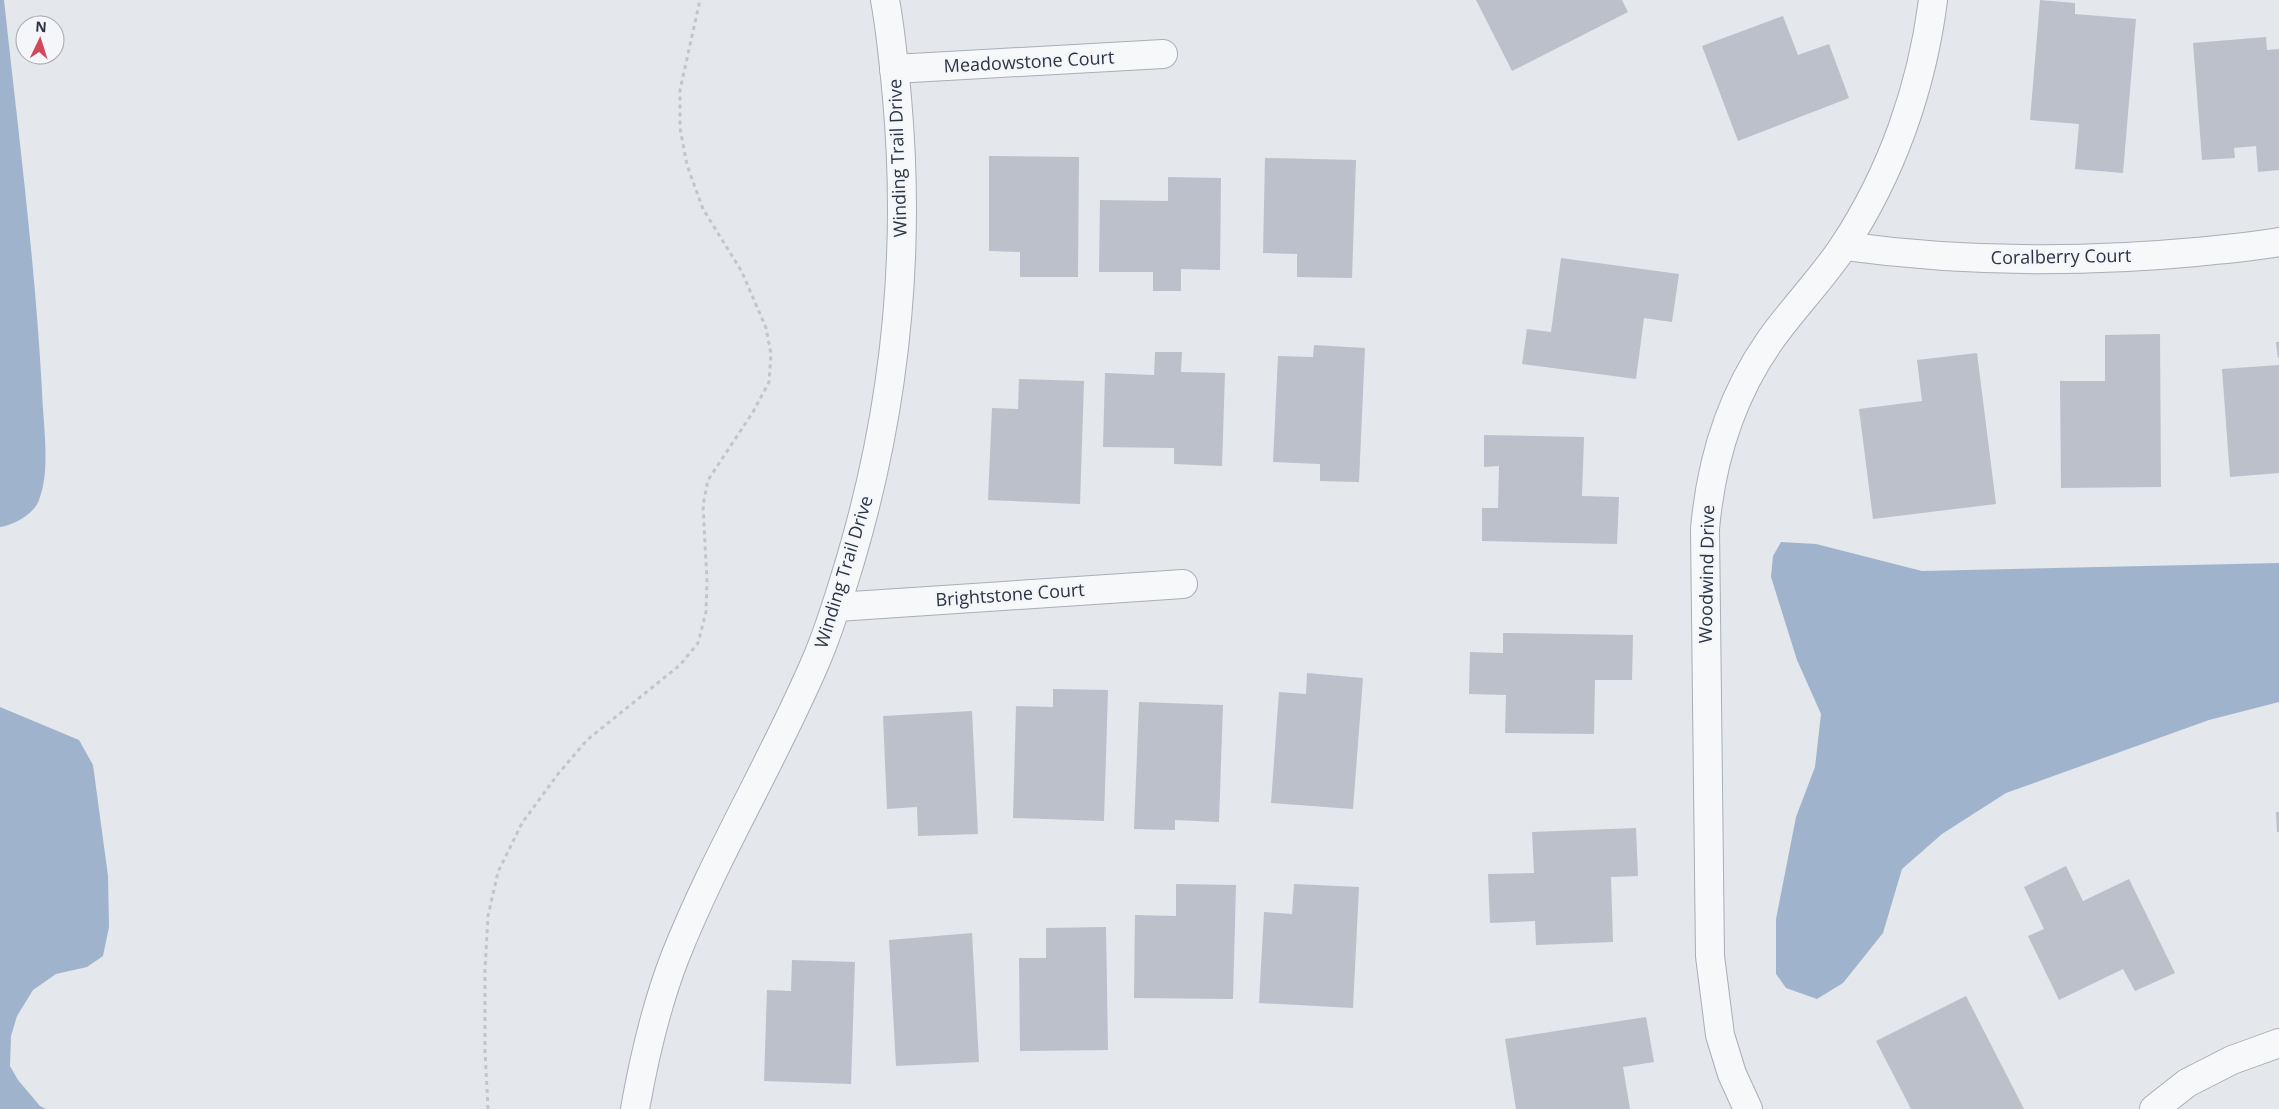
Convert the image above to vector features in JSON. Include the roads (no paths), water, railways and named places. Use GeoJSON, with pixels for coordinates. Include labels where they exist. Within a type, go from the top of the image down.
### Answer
{"type":"FeatureCollection","features":[{"type":"Feature","properties":{"kind":"street","name":"Winding Trail Drive"},"geometry":{"type":"LineString","coordinates":[[635,1109],[642,1068],[674,959],[696,908],[816,662],[837,607],[863,517],[881,438],[894,354],[901,267],[903,191],[894,69],[885,0]]}},
{"type":"Feature","properties":{"kind":"street","name":"Woodwind Drive"},"geometry":{"type":"LineString","coordinates":[[1748,1109],[1732,1074],[1720,1036],[1710,956],[1705,529],[1708,490],[1716,453],[1748,375],[1770,341],[1819,281],[1844,246],[1874,191],[1899,137],[1918,82],[1933,0]]}},
{"type":"Feature","properties":{"kind":"street","name":"Meadowstone Court"},"geometry":{"type":"LineString","coordinates":[[894,69],[1163,54]]}},
{"type":"Feature","properties":{"kind":"street","name":"Coralberry Court"},"geometry":{"type":"LineString","coordinates":[[1844,246],[1908,255],[2074,260],[2165,255],[2279,242]]}},
{"type":"Feature","properties":{"kind":"street","name":"Brightstone Court"},"geometry":{"type":"LineString","coordinates":[[837,607],[1183,584]]}},
{"type":"Feature","properties":{"kind":"street"},"geometry":{"type":"LineString","coordinates":[[2154,1109],[2187,1083],[2232,1060],[2279,1044]]}},
{"type":"Feature","properties":{"kind":"water"},"geometry":{"type":"Polygon","coordinates":[[[0,0],[4,0],[31,244],[45,432],[45,475],[39,500],[33,510],[23,518],[0,527],[0,0]]]}},
{"type":"Feature","properties":{"kind":"water"},"geometry":{"type":"Polygon","coordinates":[[[1781,542],[1816,544],[1922,571],[2279,563],[2279,702],[2209,720],[2006,793],[1942,834],[1902,869],[1883,933],[1843,983],[1817,999],[1786,988],[1776,974],[1776,919],[1796,817],[1815,767],[1821,714],[1797,660],[1771,577],[1773,556],[1781,542]]]}},
{"type":"Feature","properties":{"kind":"water"},"geometry":{"type":"Polygon","coordinates":[[[0,707],[79,740],[93,765],[108,876],[109,927],[103,956],[87,967],[56,974],[33,990],[17,1016],[11,1036],[10,1066],[18,1080],[40,1106],[46,1109],[0,1109],[0,707]]]}}]}
